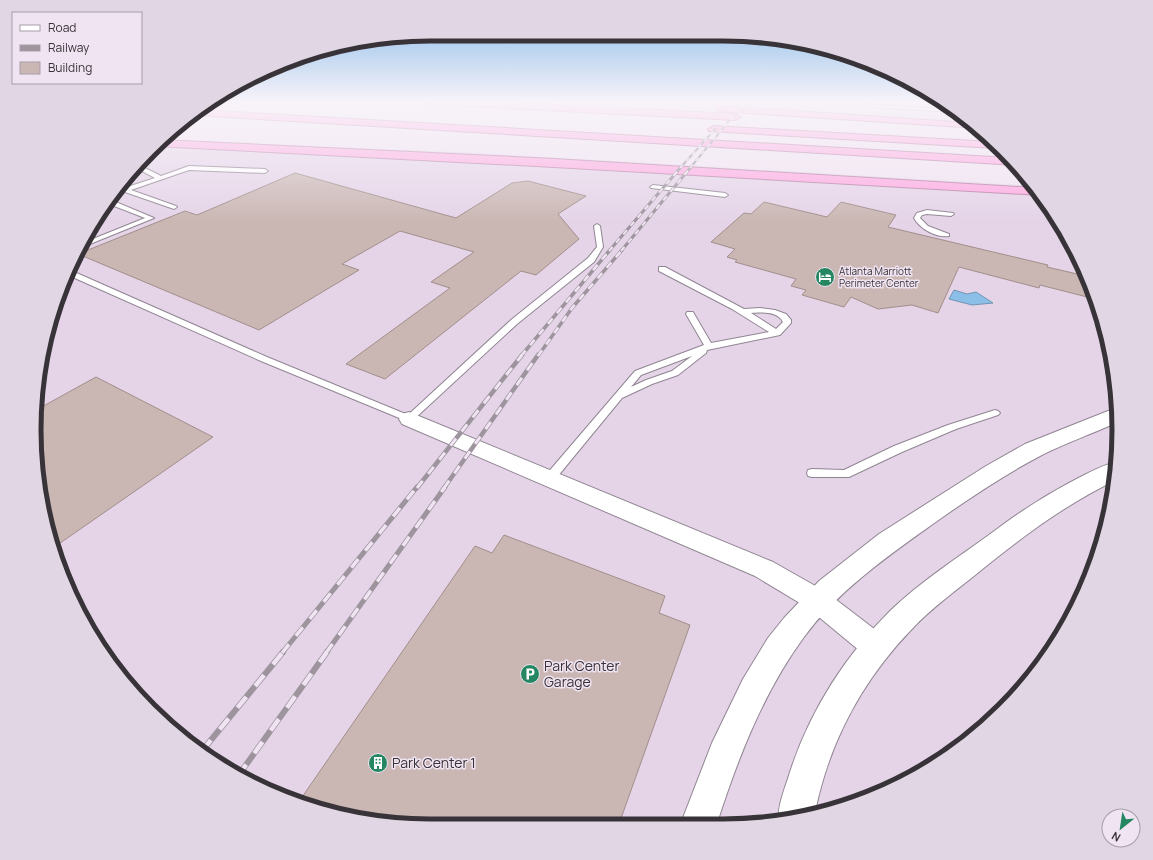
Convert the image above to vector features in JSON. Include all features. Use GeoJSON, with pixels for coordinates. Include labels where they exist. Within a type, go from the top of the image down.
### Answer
{"type":"FeatureCollection","features":[{"type":"Feature","properties":{"kind":"highway"},"geometry":{"type":"LineString","coordinates":[[667,141],[1004,161]]}},
{"type":"Feature","properties":{"kind":"highway"},"geometry":{"type":"LineString","coordinates":[[919,141],[987,145]]}},
{"type":"Feature","properties":{"kind":"highway"},"geometry":{"type":"LineString","coordinates":[[168,144],[554,163],[1031,192]]}},
{"type":"Feature","properties":{"kind":"highway"},"geometry":{"type":"LineString","coordinates":[[551,146],[596,146],[800,153],[832,151]]}},
{"type":"Feature","properties":{"kind":"highway"},"geometry":{"type":"LineString","coordinates":[[596,146],[814,162]]}},
{"type":"Feature","properties":{"kind":"highway"},"geometry":{"type":"LineString","coordinates":[[294,150],[457,150],[1023,182]]}},
{"type":"Feature","properties":{"kind":"main road"},"geometry":{"type":"LineString","coordinates":[[701,819],[724,755],[743,710],[779,647],[817,600],[862,560],[971,486],[1033,450],[1111,417]]}},
{"type":"Feature","properties":{"kind":"main road"},"geometry":{"type":"LineString","coordinates":[[797,812],[800,798],[816,750],[836,708],[876,647],[902,619],[930,595],[1017,528],[1077,489],[1110,473]]}},
{"type":"Feature","properties":{"kind":"street"},"geometry":{"type":"LineString","coordinates":[[409,419],[764,569],[817,600],[876,647]]}},
{"type":"Feature","properties":{"kind":"lane"},"geometry":{"type":"LineString","coordinates":[[125,190],[159,177],[189,168],[265,171]]}},
{"type":"Feature","properties":{"kind":"lane"},"geometry":{"type":"LineString","coordinates":[[142,169],[159,177]]}},
{"type":"Feature","properties":{"kind":"lane"},"geometry":{"type":"LineString","coordinates":[[653,187],[725,195]]}},
{"type":"Feature","properties":{"kind":"lane"},"geometry":{"type":"LineString","coordinates":[[125,190],[174,207]]}},
{"type":"Feature","properties":{"kind":"lane"},"geometry":{"type":"LineString","coordinates":[[89,243],[151,218],[114,204]]}},
{"type":"Feature","properties":{"kind":"lane"},"geometry":{"type":"LineString","coordinates":[[947,235],[926,228],[919,223],[917,218],[919,214],[927,212],[951,214]]}},
{"type":"Feature","properties":{"kind":"lane"},"geometry":{"type":"LineString","coordinates":[[74,275],[264,359],[409,419],[514,322],[591,260],[600,247],[598,226]]}},
{"type":"Feature","properties":{"kind":"lane"},"geometry":{"type":"LineString","coordinates":[[662,269],[743,312],[777,333]]}},
{"type":"Feature","properties":{"kind":"lane"},"geometry":{"type":"LineString","coordinates":[[549,479],[638,373],[709,346],[777,333],[787,323],[784,316],[765,311],[743,312]]}},
{"type":"Feature","properties":{"kind":"lane"},"geometry":{"type":"LineString","coordinates":[[690,314],[709,346]]}},
{"type":"Feature","properties":{"kind":"lane"},"geometry":{"type":"LineString","coordinates":[[619,397],[649,382],[675,373],[709,346]]}},
{"type":"Feature","properties":{"kind":"lane"},"geometry":{"type":"LineString","coordinates":[[812,473],[845,474],[898,449],[952,427],[995,413]]}},
{"type":"Feature","properties":{"kind":"shaded area"},"geometry":{"type":"Polygon","coordinates":[[[170,141],[478,153],[1025,185],[1032,193],[1060,236],[1072,258],[1099,329],[1109,379],[1111,405],[1112,430],[1109,481],[1099,531],[1091,555],[1072,602],[1060,624],[1032,667],[998,705],[960,739],[918,767],[872,789],[824,806],[774,816],[723,819],[430,819],[379,816],[329,806],[305,798],[258,779],[235,767],[193,739],[155,705],[121,667],[93,624],[81,602],[62,555],[48,506],[44,481],[41,430],[44,379],[48,354],[62,305],[81,258],[93,235],[121,193],[155,155],[170,141]]]}},
{"type":"Feature","properties":{"kind":"water"},"geometry":{"type":"Polygon","coordinates":[[[954,290],[967,294],[976,292],[993,303],[972,305],[949,299],[954,290]]]}},
{"type":"Feature","properties":{"kind":"building"},"geometry":{"type":"Polygon","coordinates":[[[295,173],[456,218],[512,183],[528,181],[586,196],[558,214],[579,239],[536,275],[521,271],[385,379],[346,364],[450,288],[431,282],[474,252],[400,231],[342,264],[359,270],[259,330],[82,256],[84,251],[185,211],[197,215],[295,173]]]}},
{"type":"Feature","properties":{"kind":"building"},"geometry":{"type":"Polygon","coordinates":[[[764,202],[827,217],[841,202],[896,215],[888,227],[1048,265],[1047,267],[1079,274],[1088,297],[1040,285],[1039,288],[959,267],[938,313],[912,305],[878,309],[851,297],[844,307],[802,295],[806,290],[791,286],[796,279],[735,262],[737,260],[727,257],[735,249],[711,242],[744,213],[751,214],[764,202]]]}},
{"type":"Feature","properties":{"kind":"building"},"geometry":{"type":"Polygon","coordinates":[[[96,377],[213,437],[58,544],[48,506],[44,481],[41,430],[42,407],[96,377]]]}},
{"type":"Feature","properties":{"kind":"building","name":"Park Center Garage"},"geometry":{"type":"Polygon","coordinates":[[[504,535],[665,596],[659,613],[690,625],[621,819],[405,818],[354,812],[329,806],[302,797],[475,546],[492,553],[504,535]]]}},
{"type":"Feature","properties":{"kind":"railway"},"geometry":{"type":"LineString","coordinates":[[680,168],[704,141]]}},
{"type":"Feature","properties":{"kind":"railway"},"geometry":{"type":"LineString","coordinates":[[690,168],[712,141]]}},
{"type":"Feature","properties":{"kind":"railway"},"geometry":{"type":"LineString","coordinates":[[609,251],[681,167]]}},
{"type":"Feature","properties":{"kind":"railway"},"geometry":{"type":"LineString","coordinates":[[621,251],[691,167]]}},
{"type":"Feature","properties":{"kind":"railway"},"geometry":{"type":"LineString","coordinates":[[521,356],[610,250]]}},
{"type":"Feature","properties":{"kind":"railway"},"geometry":{"type":"LineString","coordinates":[[538,356],[572,308],[622,250]]}},
{"type":"Feature","properties":{"kind":"railway"},"geometry":{"type":"LineString","coordinates":[[417,488],[522,355]]}},
{"type":"Feature","properties":{"kind":"railway"},"geometry":{"type":"LineString","coordinates":[[444,488],[538,355]]}},
{"type":"Feature","properties":{"kind":"railway"},"geometry":{"type":"LineString","coordinates":[[282,653],[417,487]]}},
{"type":"Feature","properties":{"kind":"railway"},"geometry":{"type":"LineString","coordinates":[[326,653],[445,487]]}},
{"type":"Feature","properties":{"kind":"railway"},"geometry":{"type":"LineString","coordinates":[[205,747],[283,652]]}},
{"type":"Feature","properties":{"kind":"railway"},"geometry":{"type":"LineString","coordinates":[[242,771],[327,652]]}},
{"type":"Feature","properties":{"kind":"place","name":"Atlanta Marriott Perimeter Center"},"geometry":{"type":"Point","coordinates":[825,277]}},
{"type":"Feature","properties":{"kind":"place","name":"Park Center Garage"},"geometry":{"type":"Point","coordinates":[530,674]}},
{"type":"Feature","properties":{"kind":"place","name":"Park Center 1"},"geometry":{"type":"Point","coordinates":[378,763]}}]}
